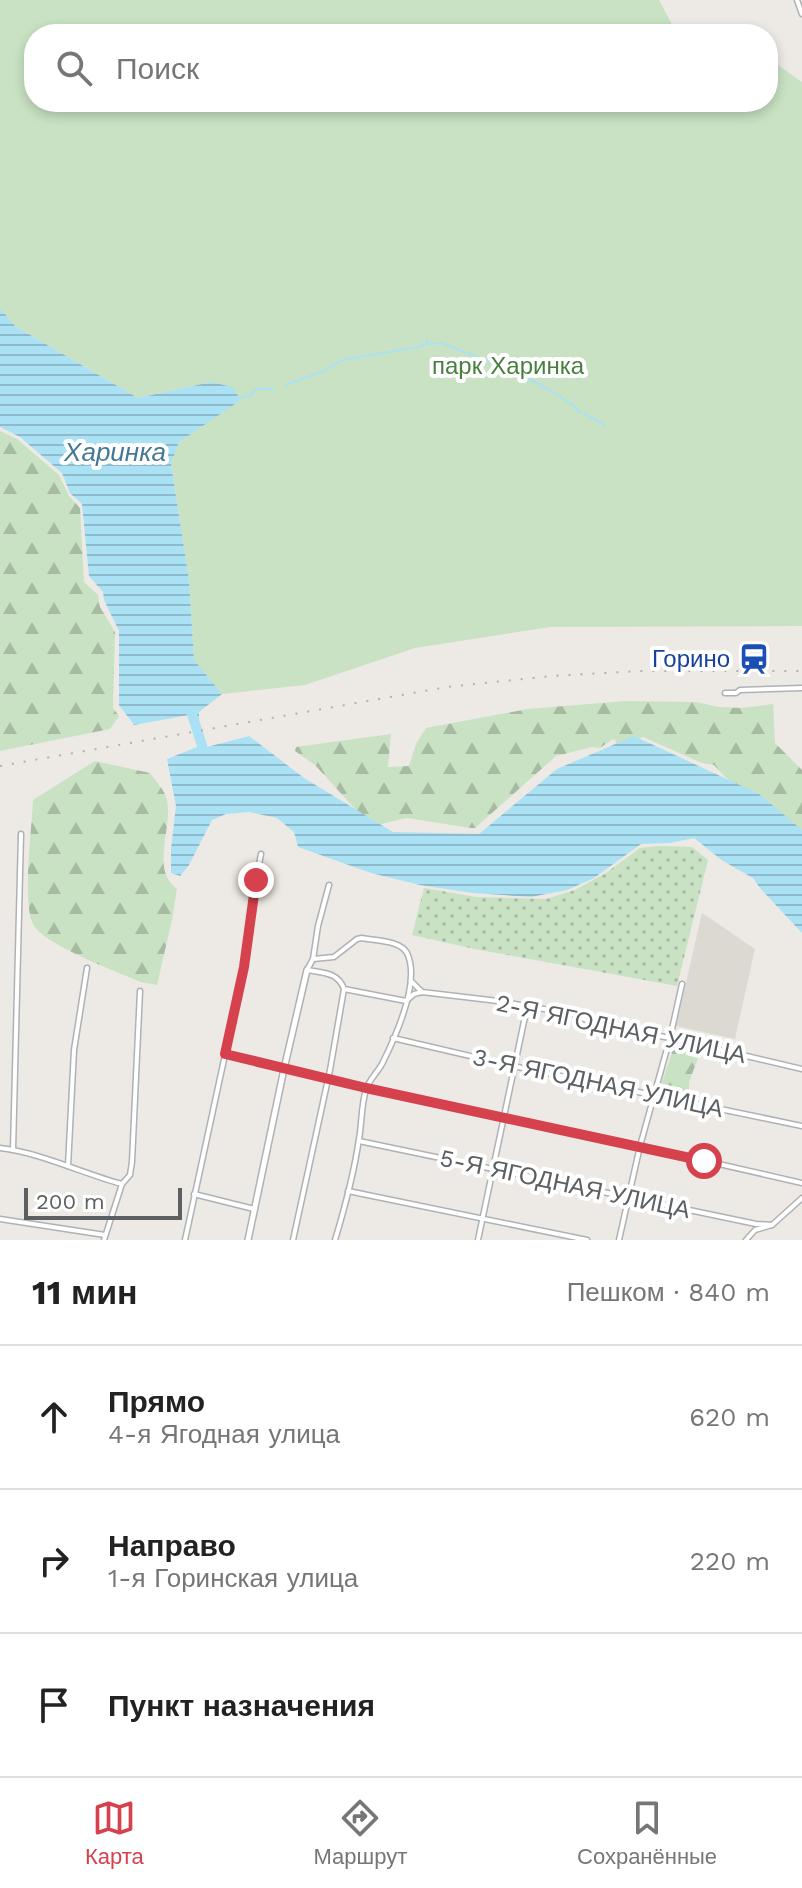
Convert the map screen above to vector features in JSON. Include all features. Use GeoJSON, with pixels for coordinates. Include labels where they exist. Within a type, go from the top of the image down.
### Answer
{"type":"FeatureCollection","features":[{"type":"Feature","properties":{"kind":"street"},"geometry":{"type":"LineString","coordinates":[[797,0],[802,14]]}},
{"type":"Feature","properties":{"kind":"street"},"geometry":{"type":"LineString","coordinates":[[725,693],[802,688]]}},
{"type":"Feature","properties":{"kind":"street"},"geometry":{"type":"LineString","coordinates":[[13,1150],[21,834]]}},
{"type":"Feature","properties":{"kind":"street"},"geometry":{"type":"LineString","coordinates":[[185,1240],[244,967],[261,854]]}},
{"type":"Feature","properties":{"kind":"street"},"geometry":{"type":"LineString","coordinates":[[248,1240],[284,1069],[329,885]]}},
{"type":"Feature","properties":{"kind":"street"},"geometry":{"type":"LineString","coordinates":[[313,959],[334,957],[357,939],[401,946],[406,951],[410,966],[411,981],[403,1017],[381,1065],[366,1088],[359,1141],[336,1239],[343,1240]]}},
{"type":"Feature","properties":{"kind":"street"},"geometry":{"type":"LineString","coordinates":[[68,1166],[74,1050],[87,968]]}},
{"type":"Feature","properties":{"kind":"street"},"geometry":{"type":"LineString","coordinates":[[293,1240],[344,989],[341,980],[333,974],[307,970]]}},
{"type":"Feature","properties":{"kind":"street"},"geometry":{"type":"LineString","coordinates":[[411,981],[422,992]]}},
{"type":"Feature","properties":{"kind":"street"},"geometry":{"type":"LineString","coordinates":[[619,1240],[682,984]]}},
{"type":"Feature","properties":{"kind":"street"},"geometry":{"type":"LineString","coordinates":[[344,989],[406,1001]]}},
{"type":"Feature","properties":{"kind":"street"},"geometry":{"type":"LineString","coordinates":[[0,1219],[105,1237],[122,1184],[130,1175],[132,1162],[140,991]]}},
{"type":"Feature","properties":{"kind":"street"},"geometry":{"type":"LineString","coordinates":[[406,1001],[422,992]]}},
{"type":"Feature","properties":{"kind":"street","name":"2-Я ЯГОДНАЯ УЛИЦА"},"geometry":{"type":"LineString","coordinates":[[422,992],[578,1015],[591,1023],[802,1069]]}},
{"type":"Feature","properties":{"kind":"street"},"geometry":{"type":"LineString","coordinates":[[478,1240],[527,1007]]}},
{"type":"Feature","properties":{"kind":"street","name":"3-Я ЯГОДНАЯ УЛИЦА"},"geometry":{"type":"LineString","coordinates":[[393,1038],[802,1126]]}},
{"type":"Feature","properties":{"kind":"street"},"geometry":{"type":"LineString","coordinates":[[225,1054],[366,1088],[802,1183]]}},
{"type":"Feature","properties":{"kind":"street","name":"5-Я ЯГОДНАЯ УЛИЦА"},"geometry":{"type":"LineString","coordinates":[[359,1141],[629,1199],[772,1225]]}},
{"type":"Feature","properties":{"kind":"street"},"geometry":{"type":"LineString","coordinates":[[0,1148],[122,1184]]}},
{"type":"Feature","properties":{"kind":"street"},"geometry":{"type":"LineString","coordinates":[[348,1191],[587,1240]]}},
{"type":"Feature","properties":{"kind":"street"},"geometry":{"type":"LineString","coordinates":[[194,1194],[255,1209]]}},
{"type":"Feature","properties":{"kind":"street"},"geometry":{"type":"LineString","coordinates":[[746,1240],[755,1230],[772,1225],[802,1198]]}},
{"type":"Feature","properties":{"kind":"shaded area"},"geometry":{"type":"Polygon","coordinates":[[[702,913],[755,949],[735,1039],[676,1026],[702,913]]]}},
{"type":"Feature","properties":{"kind":"green space","name":"парк Харинка"},"geometry":{"type":"Polygon","coordinates":[[[0,0],[659,0],[672,24],[24,24],[24,112],[778,112],[778,65],[802,82],[802,626],[550,627],[415,648],[305,685],[222,694],[194,661],[189,580],[171,464],[179,442],[240,400],[211,382],[138,398],[15,326],[0,308],[0,0]]]}},
{"type":"Feature","properties":{"kind":"green space"},"geometry":{"type":"Polygon","coordinates":[[[0,431],[17,439],[59,475],[69,496],[80,508],[84,582],[98,595],[100,607],[115,632],[113,708],[119,716],[110,729],[0,751],[0,431]]]}},
{"type":"Feature","properties":{"kind":"green space"},"geometry":{"type":"Polygon","coordinates":[[[626,701],[696,702],[742,708],[773,704],[775,743],[802,770],[802,835],[714,765],[702,763],[643,737],[617,748],[613,739],[600,748],[592,747],[556,756],[475,828],[407,818],[376,825],[367,822],[315,765],[295,751],[296,747],[391,734],[388,767],[409,766],[416,744],[426,728],[528,709],[626,701]]]}},
{"type":"Feature","properties":{"kind":"green space"},"geometry":{"type":"Polygon","coordinates":[[[95,761],[150,773],[166,797],[168,820],[163,861],[168,879],[177,889],[157,985],[141,982],[65,949],[39,932],[30,914],[28,883],[33,800],[95,761]]]}},
{"type":"Feature","properties":{"kind":"green space"},"geometry":{"type":"Polygon","coordinates":[[[692,847],[708,860],[677,986],[412,935],[424,888],[476,897],[546,899],[575,890],[606,873],[640,848],[692,847]]]}},
{"type":"Feature","properties":{"kind":"green space"},"geometry":{"type":"Polygon","coordinates":[[[674,1047],[694,1048],[700,1053],[689,1082],[689,1097],[662,1092],[661,1085],[674,1047]]]}},
{"type":"Feature","properties":{"kind":"water","name":"Харинка"},"geometry":{"type":"Polygon","coordinates":[[[0,308],[15,326],[138,398],[211,382],[232,387],[241,400],[179,442],[171,464],[189,580],[194,660],[222,694],[199,712],[199,722],[194,723],[189,715],[134,725],[119,705],[119,631],[103,592],[89,576],[82,504],[70,493],[62,473],[20,437],[0,427],[0,308]]]}},
{"type":"Feature","properties":{"kind":"water"},"geometry":{"type":"Polygon","coordinates":[[[249,736],[304,778],[393,832],[479,834],[557,769],[634,736],[759,794],[802,830],[802,933],[753,878],[723,861],[694,838],[641,844],[594,878],[567,890],[531,897],[473,893],[371,873],[298,847],[294,832],[277,818],[249,812],[226,814],[212,820],[189,865],[180,876],[171,873],[176,806],[167,759],[197,747],[197,738],[203,738],[207,747],[249,736]]]}},
{"type":"Feature","properties":{"kind":"waterway"},"geometry":{"type":"LineString","coordinates":[[285,385],[324,371],[342,360],[418,347],[426,344],[427,340]]}},
{"type":"Feature","properties":{"kind":"waterway"},"geometry":{"type":"LineString","coordinates":[[426,344],[441,343],[512,370],[550,390],[580,413]]}},
{"type":"Feature","properties":{"kind":"waterway"},"geometry":{"type":"LineString","coordinates":[[237,398],[251,395],[256,389],[273,389]]}},
{"type":"Feature","properties":{"kind":"waterway"},"geometry":{"type":"LineString","coordinates":[[585,414],[605,425]]}},
{"type":"Feature","properties":{"kind":"waterway","name":"Харинка"},"geometry":{"type":"LineString","coordinates":[[191,711],[203,749]]}},
{"type":"Feature","properties":{"kind":"railway"},"geometry":{"type":"LineString","coordinates":[[0,766],[447,687],[551,676],[641,671],[802,671]]}},
{"type":"Feature","properties":{"kind":"place","name":"Горино"},"geometry":{"type":"Point","coordinates":[754,659]}},
{"type":"Feature","properties":{"kind":"route"},"geometry":{"type":"LineString","coordinates":[[256,880],[244,967],[225,1054],[366,1088],[704,1161]]}}]}
